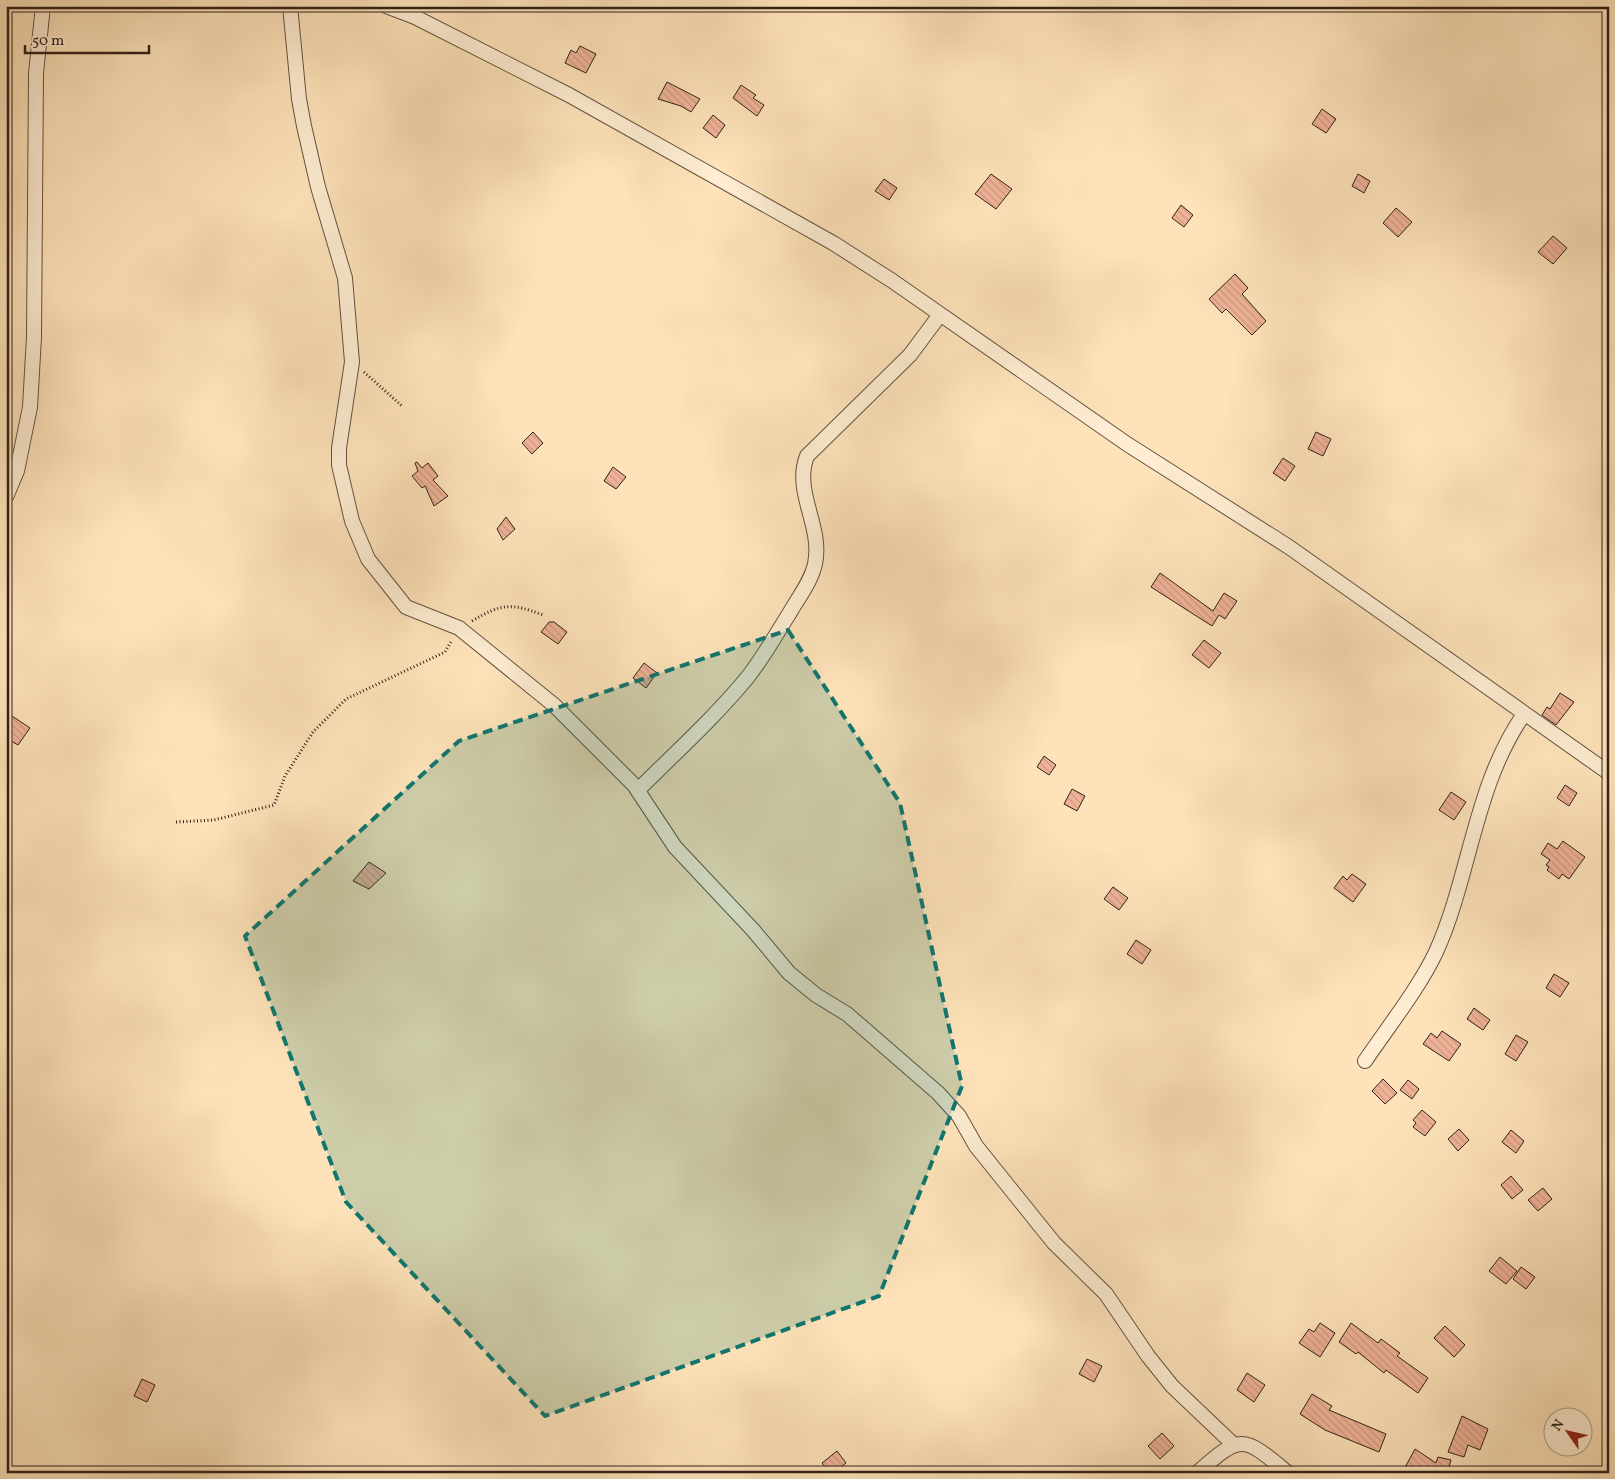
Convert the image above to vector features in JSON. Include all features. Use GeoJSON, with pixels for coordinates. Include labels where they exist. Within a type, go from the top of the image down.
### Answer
{"type":"FeatureCollection","features":[{"type":"Feature","properties":{"kind":"street"},"geometry":{"type":"LineString","coordinates":[[6,496],[17,471],[30,407],[34,337],[36,73],[43,6]]}},
{"type":"Feature","properties":{"kind":"street"},"geometry":{"type":"LineString","coordinates":[[290,6],[299,99],[304,126],[318,187],[345,278],[352,362],[339,448],[343,489],[352,521],[368,559],[399,601],[412,610],[459,628],[554,705],[638,790],[675,847],[754,930],[789,973],[816,995],[847,1014],[949,1105],[968,1129],[976,1146],[1054,1243],[1106,1294],[1148,1356],[1172,1386],[1233,1444]]}},
{"type":"Feature","properties":{"kind":"street"},"geometry":{"type":"LineString","coordinates":[[386,6],[415,17],[486,52],[670,151],[833,243],[891,280],[939,316],[1127,444],[1289,547],[1609,773]]}},
{"type":"Feature","properties":{"kind":"street"},"geometry":{"type":"LineString","coordinates":[[638,790],[709,720],[747,677],[763,656],[811,578],[816,554],[814,527],[802,484],[803,466],[807,456],[910,355],[939,316]]}},
{"type":"Feature","properties":{"kind":"street"},"geometry":{"type":"LineString","coordinates":[[1365,1061],[1435,953],[1490,778],[1502,748],[1524,714]]}},
{"type":"Feature","properties":{"kind":"street"},"geometry":{"type":"LineString","coordinates":[[1197,1473],[1223,1449],[1233,1444],[1250,1445],[1259,1449],[1288,1473]]}},
{"type":"Feature","properties":{"kind":"path"},"geometry":{"type":"LineString","coordinates":[[352,362],[402,406]]}},
{"type":"Feature","properties":{"kind":"path"},"geometry":{"type":"LineString","coordinates":[[176,822],[214,820],[274,805],[286,776],[313,732],[346,699],[444,652],[459,628],[494,608],[520,606],[544,615]]}},
{"type":"Feature","properties":{"kind":"highlighted area"},"geometry":{"type":"Polygon","coordinates":[[[788,630],[900,803],[962,1086],[879,1296],[545,1416],[346,1202],[245,936],[459,741],[788,630]]]}},
{"type":"Feature","properties":{"kind":"building"},"geometry":{"type":"Polygon","coordinates":[[[580,46],[596,54],[586,73],[565,63],[571,50],[576,53],[580,46]]]}},
{"type":"Feature","properties":{"kind":"building"},"geometry":{"type":"Polygon","coordinates":[[[667,82],[700,99],[691,112],[681,106],[658,99],[667,82]]]}},
{"type":"Feature","properties":{"kind":"building"},"geometry":{"type":"Polygon","coordinates":[[[741,85],[756,95],[753,98],[764,105],[757,116],[733,98],[741,85]]]}},
{"type":"Feature","properties":{"kind":"building"},"geometry":{"type":"Polygon","coordinates":[[[1322,109],[1336,119],[1326,133],[1312,124],[1322,109]]]}},
{"type":"Feature","properties":{"kind":"building"},"geometry":{"type":"Polygon","coordinates":[[[713,115],[725,125],[716,138],[703,128],[713,115]]]}},
{"type":"Feature","properties":{"kind":"building"},"geometry":{"type":"Polygon","coordinates":[[[991,174],[1012,189],[996,209],[975,194],[991,174]]]}},
{"type":"Feature","properties":{"kind":"building"},"geometry":{"type":"Polygon","coordinates":[[[1358,174],[1370,181],[1364,193],[1352,186],[1358,174]]]}},
{"type":"Feature","properties":{"kind":"building"},"geometry":{"type":"Polygon","coordinates":[[[884,179],[897,188],[889,200],[875,191],[884,179]]]}},
{"type":"Feature","properties":{"kind":"building"},"geometry":{"type":"Polygon","coordinates":[[[1181,205],[1193,215],[1184,227],[1172,218],[1181,205]]]}},
{"type":"Feature","properties":{"kind":"building"},"geometry":{"type":"Polygon","coordinates":[[[1396,208],[1412,222],[1398,237],[1383,223],[1396,208]]]}},
{"type":"Feature","properties":{"kind":"building"},"geometry":{"type":"Polygon","coordinates":[[[1553,236],[1567,248],[1553,264],[1538,252],[1553,236]]]}},
{"type":"Feature","properties":{"kind":"building"},"geometry":{"type":"Polygon","coordinates":[[[1235,274],[1248,288],[1242,294],[1266,321],[1252,335],[1226,309],[1222,313],[1209,299],[1235,274]]]}},
{"type":"Feature","properties":{"kind":"building"},"geometry":{"type":"Polygon","coordinates":[[[533,432],[543,443],[532,454],[522,443],[533,432]]]}},
{"type":"Feature","properties":{"kind":"building"},"geometry":{"type":"Polygon","coordinates":[[[1316,432],[1331,439],[1323,456],[1308,449],[1316,432]]]}},
{"type":"Feature","properties":{"kind":"building"},"geometry":{"type":"Polygon","coordinates":[[[1283,458],[1295,466],[1285,481],[1273,473],[1283,458]]]}},
{"type":"Feature","properties":{"kind":"building"},"geometry":{"type":"Polygon","coordinates":[[[417,462],[422,468],[428,463],[438,476],[433,480],[448,496],[434,506],[425,486],[422,488],[412,476],[418,471],[415,463],[417,462]]]}},
{"type":"Feature","properties":{"kind":"building"},"geometry":{"type":"Polygon","coordinates":[[[613,467],[626,477],[616,489],[604,481],[613,467]]]}},
{"type":"Feature","properties":{"kind":"building"},"geometry":{"type":"Polygon","coordinates":[[[506,517],[515,529],[503,540],[497,529],[506,517]]]}},
{"type":"Feature","properties":{"kind":"building"},"geometry":{"type":"Polygon","coordinates":[[[1160,573],[1213,611],[1224,593],[1237,601],[1225,619],[1219,615],[1212,626],[1151,587],[1160,573]]]}},
{"type":"Feature","properties":{"kind":"building"},"geometry":{"type":"Polygon","coordinates":[[[549,622],[554,622],[567,632],[558,644],[541,632],[549,622]]]}},
{"type":"Feature","properties":{"kind":"building"},"geometry":{"type":"Polygon","coordinates":[[[1204,640],[1221,653],[1209,668],[1192,655],[1204,640]]]}},
{"type":"Feature","properties":{"kind":"building"},"geometry":{"type":"Polygon","coordinates":[[[644,663],[657,673],[646,688],[633,678],[644,663]]]}},
{"type":"Feature","properties":{"kind":"building"},"geometry":{"type":"Polygon","coordinates":[[[1560,693],[1574,702],[1556,725],[1542,715],[1547,707],[1550,709],[1560,693]]]}},
{"type":"Feature","properties":{"kind":"building"},"geometry":{"type":"Polygon","coordinates":[[[12,716],[30,728],[18,745],[6,738],[6,725],[12,716]]]}},
{"type":"Feature","properties":{"kind":"building"},"geometry":{"type":"Polygon","coordinates":[[[1044,756],[1056,765],[1049,775],[1037,767],[1044,756]]]}},
{"type":"Feature","properties":{"kind":"building"},"geometry":{"type":"Polygon","coordinates":[[[1565,785],[1577,793],[1569,806],[1557,798],[1565,785]]]}},
{"type":"Feature","properties":{"kind":"building"},"geometry":{"type":"Polygon","coordinates":[[[1072,789],[1085,796],[1077,811],[1064,804],[1072,789]]]}},
{"type":"Feature","properties":{"kind":"building"},"geometry":{"type":"Polygon","coordinates":[[[1451,792],[1466,802],[1454,820],[1439,810],[1451,792]]]}},
{"type":"Feature","properties":{"kind":"building"},"geometry":{"type":"Polygon","coordinates":[[[1563,841],[1585,857],[1569,879],[1562,874],[1559,879],[1547,870],[1549,867],[1546,865],[1550,860],[1541,854],[1548,843],[1557,849],[1563,841]]]}},
{"type":"Feature","properties":{"kind":"building"},"geometry":{"type":"Polygon","coordinates":[[[369,862],[386,873],[369,889],[353,881],[369,862]]]}},
{"type":"Feature","properties":{"kind":"building"},"geometry":{"type":"Polygon","coordinates":[[[1352,874],[1366,884],[1353,902],[1334,888],[1343,876],[1347,880],[1352,874]]]}},
{"type":"Feature","properties":{"kind":"building"},"geometry":{"type":"Polygon","coordinates":[[[1113,887],[1128,898],[1119,910],[1104,899],[1113,887]]]}},
{"type":"Feature","properties":{"kind":"building"},"geometry":{"type":"Polygon","coordinates":[[[1136,940],[1151,950],[1142,964],[1127,954],[1136,940]]]}},
{"type":"Feature","properties":{"kind":"building"},"geometry":{"type":"Polygon","coordinates":[[[1554,974],[1569,983],[1560,997],[1546,988],[1554,974]]]}},
{"type":"Feature","properties":{"kind":"building"},"geometry":{"type":"Polygon","coordinates":[[[1474,1008],[1490,1020],[1483,1030],[1467,1019],[1474,1008]]]}},
{"type":"Feature","properties":{"kind":"building"},"geometry":{"type":"Polygon","coordinates":[[[1442,1031],[1461,1044],[1449,1061],[1423,1044],[1431,1033],[1437,1038],[1442,1031]]]}},
{"type":"Feature","properties":{"kind":"building"},"geometry":{"type":"Polygon","coordinates":[[[1516,1035],[1528,1042],[1516,1061],[1505,1054],[1516,1035]]]}},
{"type":"Feature","properties":{"kind":"building"},"geometry":{"type":"Polygon","coordinates":[[[1383,1079],[1397,1093],[1385,1104],[1372,1091],[1383,1079]]]}},
{"type":"Feature","properties":{"kind":"building"},"geometry":{"type":"Polygon","coordinates":[[[1408,1080],[1419,1089],[1412,1099],[1400,1090],[1408,1080]]]}},
{"type":"Feature","properties":{"kind":"building"},"geometry":{"type":"Polygon","coordinates":[[[1422,1110],[1436,1122],[1425,1136],[1413,1127],[1416,1123],[1413,1120],[1422,1110]]]}},
{"type":"Feature","properties":{"kind":"building"},"geometry":{"type":"Polygon","coordinates":[[[1459,1129],[1469,1140],[1458,1151],[1448,1139],[1459,1129]]]}},
{"type":"Feature","properties":{"kind":"building"},"geometry":{"type":"Polygon","coordinates":[[[1511,1130],[1524,1141],[1516,1153],[1502,1142],[1511,1130]]]}},
{"type":"Feature","properties":{"kind":"building"},"geometry":{"type":"Polygon","coordinates":[[[1511,1176],[1523,1190],[1512,1199],[1501,1185],[1511,1176]]]}},
{"type":"Feature","properties":{"kind":"building"},"geometry":{"type":"Polygon","coordinates":[[[1543,1188],[1552,1199],[1538,1211],[1528,1200],[1543,1188]]]}},
{"type":"Feature","properties":{"kind":"building"},"geometry":{"type":"Polygon","coordinates":[[[1500,1257],[1517,1271],[1506,1284],[1489,1271],[1500,1257]]]}},
{"type":"Feature","properties":{"kind":"building"},"geometry":{"type":"Polygon","coordinates":[[[1521,1267],[1535,1277],[1526,1289],[1513,1279],[1521,1267]]]}},
{"type":"Feature","properties":{"kind":"building"},"geometry":{"type":"Polygon","coordinates":[[[1320,1323],[1335,1333],[1320,1357],[1299,1343],[1309,1329],[1314,1332],[1320,1323]]]}},
{"type":"Feature","properties":{"kind":"building"},"geometry":{"type":"Polygon","coordinates":[[[1351,1323],[1378,1343],[1381,1339],[1400,1353],[1397,1356],[1428,1378],[1418,1393],[1386,1370],[1384,1373],[1358,1352],[1356,1354],[1339,1342],[1351,1323]]]}},
{"type":"Feature","properties":{"kind":"building"},"geometry":{"type":"Polygon","coordinates":[[[1445,1326],[1465,1345],[1454,1357],[1434,1338],[1445,1326]]]}},
{"type":"Feature","properties":{"kind":"building"},"geometry":{"type":"Polygon","coordinates":[[[1087,1359],[1102,1366],[1094,1382],[1079,1374],[1087,1359]]]}},
{"type":"Feature","properties":{"kind":"building"},"geometry":{"type":"Polygon","coordinates":[[[1247,1373],[1265,1385],[1254,1402],[1237,1390],[1247,1373]]]}},
{"type":"Feature","properties":{"kind":"building"},"geometry":{"type":"Polygon","coordinates":[[[142,1379],[155,1385],[147,1402],[134,1396],[142,1379]]]}},
{"type":"Feature","properties":{"kind":"building"},"geometry":{"type":"Polygon","coordinates":[[[1312,1394],[1332,1406],[1329,1410],[1386,1434],[1379,1452],[1325,1430],[1300,1414],[1312,1394]]]}},
{"type":"Feature","properties":{"kind":"building"},"geometry":{"type":"Polygon","coordinates":[[[1462,1416],[1488,1429],[1480,1450],[1468,1445],[1464,1457],[1448,1452],[1462,1416]]]}},
{"type":"Feature","properties":{"kind":"building"},"geometry":{"type":"Polygon","coordinates":[[[1162,1433],[1174,1446],[1160,1459],[1148,1446],[1162,1433]]]}},
{"type":"Feature","properties":{"kind":"building"},"geometry":{"type":"Polygon","coordinates":[[[1415,1449],[1436,1463],[1438,1457],[1451,1460],[1448,1470],[1452,1473],[1402,1473],[1415,1449]]]}},
{"type":"Feature","properties":{"kind":"building"},"geometry":{"type":"Polygon","coordinates":[[[837,1451],[846,1463],[834,1473],[829,1473],[822,1463],[837,1451]]]}}]}
